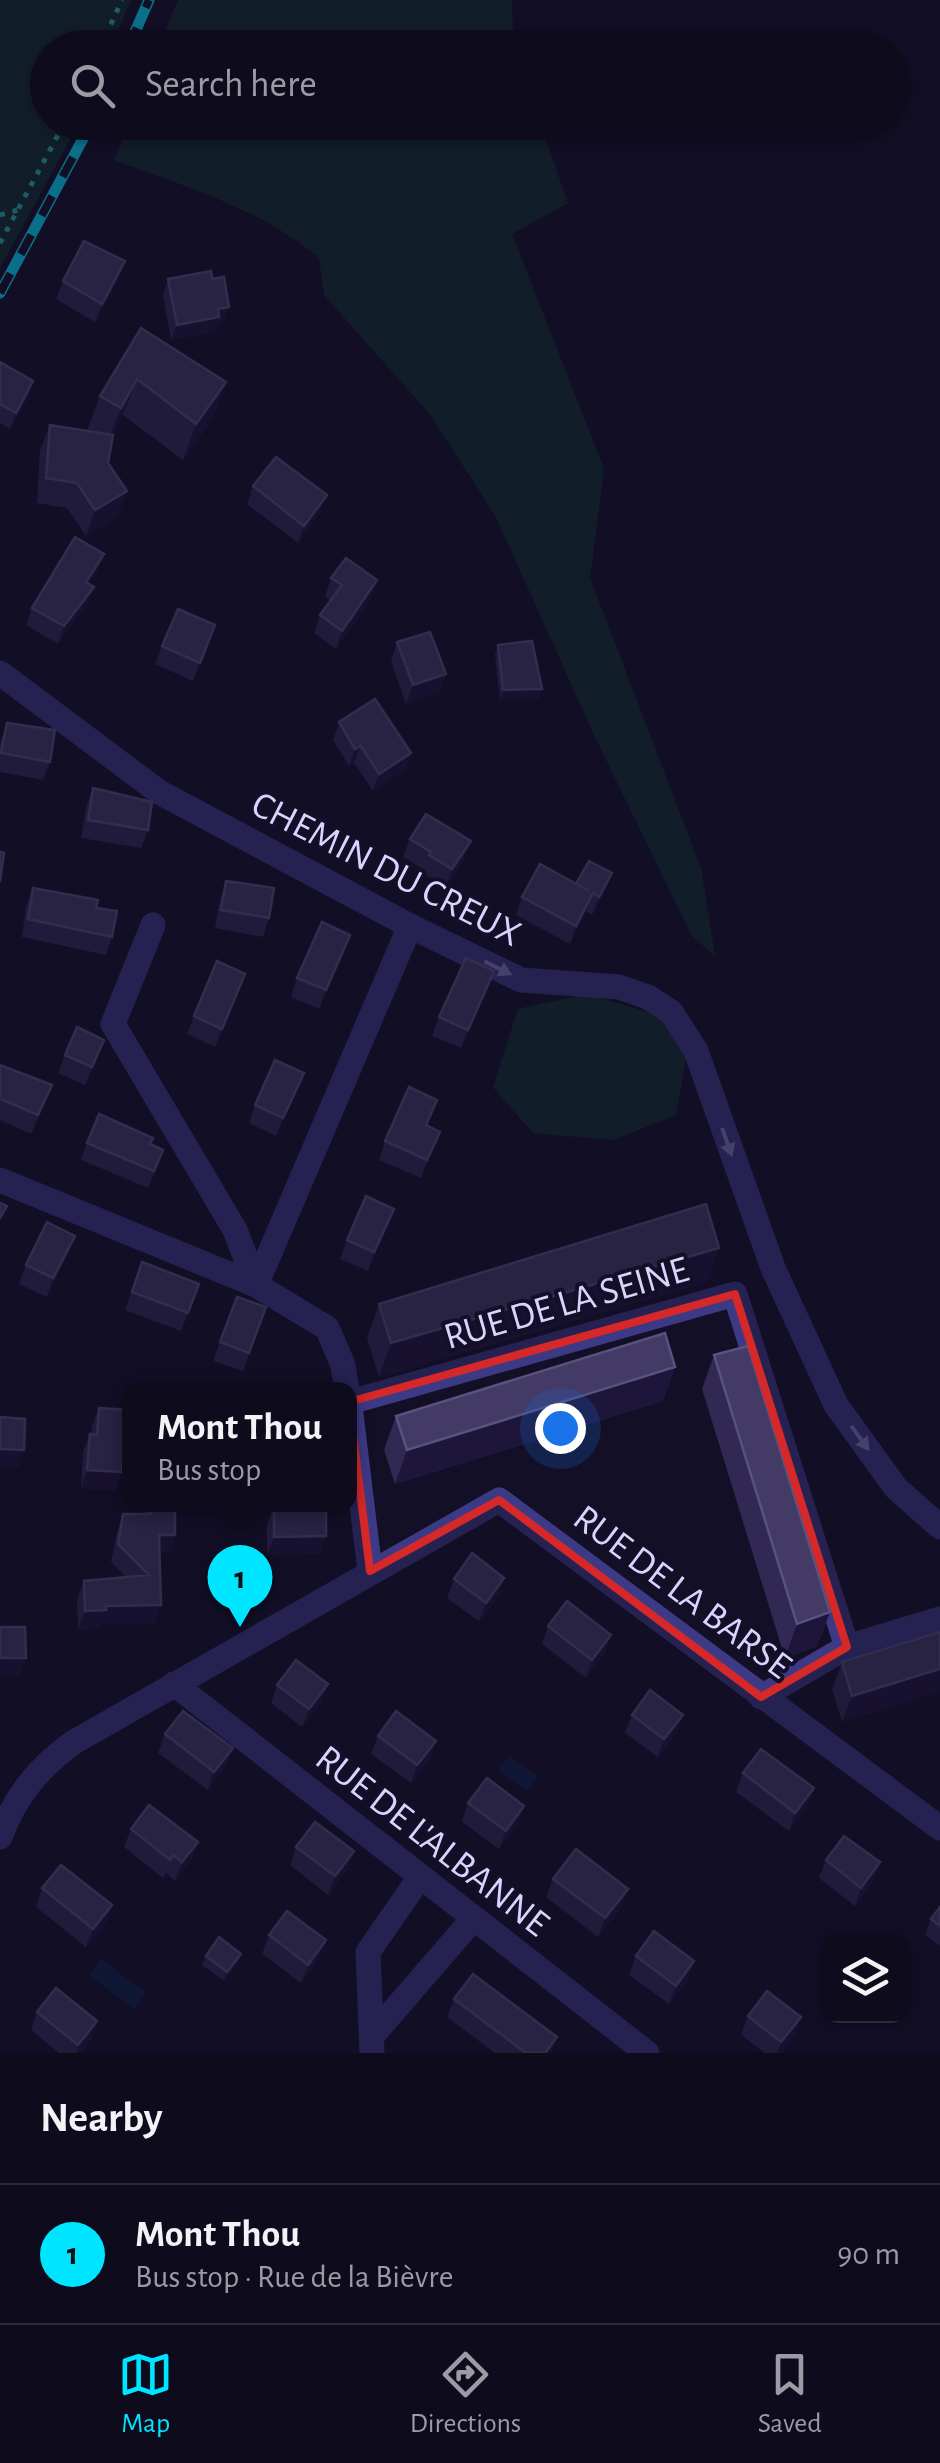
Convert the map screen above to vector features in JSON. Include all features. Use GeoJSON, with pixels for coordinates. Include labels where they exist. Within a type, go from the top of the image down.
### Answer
{"type":"FeatureCollection","features":[{"type":"Feature","properties":{"kind":"street","name":"CHEMIN DU CREUX"},"geometry":{"type":"LineString","coordinates":[[0,673],[159,792],[410,926],[521,980],[619,987],[648,996],[671,1012],[696,1051],[773,1268],[836,1404],[896,1488],[940,1527]]}},
{"type":"Feature","properties":{"kind":"street"},"geometry":{"type":"LineString","coordinates":[[153,925],[113,1024],[235,1230],[256,1286]]}},
{"type":"Feature","properties":{"kind":"street"},"geometry":{"type":"LineString","coordinates":[[256,1286],[410,926]]}},
{"type":"Feature","properties":{"kind":"street"},"geometry":{"type":"LineString","coordinates":[[0,1180],[256,1286],[326,1328],[343,1365],[346,1382]]}},
{"type":"Feature","properties":{"kind":"street","name":"RUE DE LA SEINE"},"geometry":{"type":"LineString","coordinates":[[357,1402],[735,1294],[847,1647]]}},
{"type":"Feature","properties":{"kind":"street"},"geometry":{"type":"LineString","coordinates":[[0,1836],[26,1786],[48,1761],[370,1571],[357,1462]]}},
{"type":"Feature","properties":{"kind":"street","name":"RUE DE LA BARSE"},"geometry":{"type":"LineString","coordinates":[[370,1571],[499,1500],[940,1828]]}},
{"type":"Feature","properties":{"kind":"street"},"geometry":{"type":"LineString","coordinates":[[761,1696],[847,1647],[940,1619]]}},
{"type":"Feature","properties":{"kind":"street","name":"RUE DE L'ALBANNE"},"geometry":{"type":"LineString","coordinates":[[174,1684],[647,2053]]}},
{"type":"Feature","properties":{"kind":"street"},"geometry":{"type":"LineString","coordinates":[[372,2044],[368,1952],[420,1877]]}},
{"type":"Feature","properties":{"kind":"street"},"geometry":{"type":"LineString","coordinates":[[372,2044],[474,1919]]}},
{"type":"Feature","properties":{"kind":"path"},"geometry":{"type":"LineString","coordinates":[[108,30],[122,0]]}},
{"type":"Feature","properties":{"kind":"path"},"geometry":{"type":"LineString","coordinates":[[0,243],[55,140]]}},
{"type":"Feature","properties":{"kind":"path"},"geometry":{"type":"LineString","coordinates":[[0,215],[18,210]]}},
{"type":"Feature","properties":{"kind":"highlighted area"},"geometry":{"type":"Polygon","coordinates":[[[735,1294],[847,1647],[761,1697],[499,1500],[370,1571],[349,1402],[735,1294]]]}},
{"type":"Feature","properties":{"kind":"green space"},"geometry":{"type":"Polygon","coordinates":[[[0,0],[131,0],[118,30],[30,30],[30,140],[70,140],[0,268],[0,0]]]}},
{"type":"Feature","properties":{"kind":"green space"},"geometry":{"type":"Polygon","coordinates":[[[178,0],[512,0],[513,30],[166,30],[178,0]]]}},
{"type":"Feature","properties":{"kind":"green space"},"geometry":{"type":"Polygon","coordinates":[[[122,140],[546,140],[568,203],[512,234],[604,469],[590,578],[701,868],[715,956],[692,936],[595,737],[495,515],[429,413],[324,295],[319,258],[247,212],[114,160],[122,140]]]}},
{"type":"Feature","properties":{"kind":"green space"},"geometry":{"type":"Polygon","coordinates":[[[586,994],[658,1015],[686,1058],[676,1115],[613,1140],[533,1133],[493,1087],[518,1009],[586,994]]]}},
{"type":"Feature","properties":{"kind":"water"},"geometry":{"type":"Polygon","coordinates":[[[509,1756],[538,1776],[527,1791],[498,1771],[509,1756]]]}},
{"type":"Feature","properties":{"kind":"water"},"geometry":{"type":"Polygon","coordinates":[[[101,1959],[146,1993],[134,2009],[89,1975],[101,1959]]]}},
{"type":"Feature","properties":{"kind":"building"},"geometry":{"type":"Polygon","coordinates":[[[84,241],[125,261],[102,304],[63,281],[84,241]]]}},
{"type":"Feature","properties":{"kind":"building"},"geometry":{"type":"Polygon","coordinates":[[[211,271],[212,279],[224,277],[229,307],[218,309],[219,317],[177,325],[168,279],[211,271]]]}},
{"type":"Feature","properties":{"kind":"building"},"geometry":{"type":"Polygon","coordinates":[[[141,328],[226,382],[196,424],[137,379],[121,408],[100,396],[141,328]]]}},
{"type":"Feature","properties":{"kind":"building"},"geometry":{"type":"Polygon","coordinates":[[[0,362],[33,381],[16,413],[0,404],[0,362]]]}},
{"type":"Feature","properties":{"kind":"building"},"geometry":{"type":"Polygon","coordinates":[[[50,425],[113,435],[108,463],[127,491],[95,510],[77,483],[46,478],[50,425]]]}},
{"type":"Feature","properties":{"kind":"building"},"geometry":{"type":"Polygon","coordinates":[[[276,457],[327,495],[304,526],[253,486],[276,457]]]}},
{"type":"Feature","properties":{"kind":"building"},"geometry":{"type":"Polygon","coordinates":[[[75,537],[104,554],[86,582],[94,587],[64,626],[32,608],[75,537]]]}},
{"type":"Feature","properties":{"kind":"building"},"geometry":{"type":"Polygon","coordinates":[[[346,558],[377,580],[342,631],[320,615],[342,585],[331,578],[346,558]]]}},
{"type":"Feature","properties":{"kind":"building"},"geometry":{"type":"Polygon","coordinates":[[[178,609],[215,625],[200,663],[162,646],[178,609]]]}},
{"type":"Feature","properties":{"kind":"building"},"geometry":{"type":"Polygon","coordinates":[[[430,632],[446,674],[413,685],[397,642],[430,632]]]}},
{"type":"Feature","properties":{"kind":"building"},"geometry":{"type":"Polygon","coordinates":[[[532,641],[542,689],[503,690],[498,645],[532,641]]]}},
{"type":"Feature","properties":{"kind":"building"},"geometry":{"type":"Polygon","coordinates":[[[375,699],[411,753],[379,774],[361,746],[355,749],[339,722],[375,699]]]}},
{"type":"Feature","properties":{"kind":"building"},"geometry":{"type":"Polygon","coordinates":[[[7,723],[55,730],[50,762],[1,753],[7,723]]]}},
{"type":"Feature","properties":{"kind":"building"},"geometry":{"type":"Polygon","coordinates":[[[93,788],[152,802],[148,830],[88,820],[93,788]]]}},
{"type":"Feature","properties":{"kind":"building"},"geometry":{"type":"Polygon","coordinates":[[[426,814],[471,841],[452,869],[410,839],[426,814]]]}},
{"type":"Feature","properties":{"kind":"building"},"geometry":{"type":"Polygon","coordinates":[[[589,861],[612,873],[599,897],[593,893],[576,926],[522,897],[540,864],[576,884],[589,861]]]}},
{"type":"Feature","properties":{"kind":"building"},"geometry":{"type":"Polygon","coordinates":[[[226,881],[274,888],[269,918],[221,910],[226,881]]]}},
{"type":"Feature","properties":{"kind":"building"},"geometry":{"type":"Polygon","coordinates":[[[33,888],[98,900],[96,908],[117,911],[112,937],[28,919],[33,888]]]}},
{"type":"Feature","properties":{"kind":"building"},"geometry":{"type":"Polygon","coordinates":[[[322,922],[350,935],[326,990],[297,978],[322,922]]]}},
{"type":"Feature","properties":{"kind":"building"},"geometry":{"type":"Polygon","coordinates":[[[466,958],[494,971],[468,1030],[439,1017],[466,958]]]}},
{"type":"Feature","properties":{"kind":"building"},"geometry":{"type":"Polygon","coordinates":[[[217,961],[245,974],[222,1029],[194,1016],[217,961]]]}},
{"type":"Feature","properties":{"kind":"building"},"geometry":{"type":"Polygon","coordinates":[[[77,1027],[104,1040],[92,1067],[65,1055],[77,1027]]]}},
{"type":"Feature","properties":{"kind":"building"},"geometry":{"type":"Polygon","coordinates":[[[275,1060],[304,1073],[283,1118],[255,1105],[275,1060]]]}},
{"type":"Feature","properties":{"kind":"building"},"geometry":{"type":"Polygon","coordinates":[[[0,1065],[52,1085],[38,1115],[0,1099],[0,1065]]]}},
{"type":"Feature","properties":{"kind":"building"},"geometry":{"type":"Polygon","coordinates":[[[409,1087],[437,1100],[426,1125],[440,1132],[427,1160],[385,1141],[409,1087]]]}},
{"type":"Feature","properties":{"kind":"building"},"geometry":{"type":"Polygon","coordinates":[[[99,1114],[153,1138],[150,1144],[163,1150],[154,1171],[87,1143],[99,1114]]]}},
{"type":"Feature","properties":{"kind":"building"},"geometry":{"type":"Polygon","coordinates":[[[366,1196],[394,1209],[374,1252],[347,1240],[366,1196]]]}},
{"type":"Feature","properties":{"kind":"building"},"geometry":{"type":"Polygon","coordinates":[[[706,1204],[719,1248],[391,1343],[379,1304],[706,1204]]]}},
{"type":"Feature","properties":{"kind":"building"},"geometry":{"type":"Polygon","coordinates":[[[47,1222],[75,1236],[53,1278],[26,1265],[47,1222]]]}},
{"type":"Feature","properties":{"kind":"building"},"geometry":{"type":"Polygon","coordinates":[[[142,1262],[199,1284],[188,1313],[132,1292],[142,1262]]]}},
{"type":"Feature","properties":{"kind":"building"},"geometry":{"type":"Polygon","coordinates":[[[237,1297],[266,1307],[249,1353],[220,1342],[237,1297]]]}},
{"type":"Feature","properties":{"kind":"building"},"geometry":{"type":"Polygon","coordinates":[[[665,1333],[675,1367],[407,1450],[396,1416],[665,1333]]]}},
{"type":"Feature","properties":{"kind":"building"},"geometry":{"type":"Polygon","coordinates":[[[748,1346],[830,1612],[797,1624],[714,1355],[748,1346]]]}},
{"type":"Feature","properties":{"kind":"building"},"geometry":{"type":"Polygon","coordinates":[[[99,1408],[122,1409],[122,1472],[87,1470],[90,1434],[97,1435],[99,1408]]]}},
{"type":"Feature","properties":{"kind":"building"},"geometry":{"type":"Polygon","coordinates":[[[0,1417],[25,1419],[24,1450],[0,1449],[0,1417]]]}},
{"type":"Feature","properties":{"kind":"building"},"geometry":{"type":"Polygon","coordinates":[[[175,1512],[175,1535],[159,1535],[161,1605],[106,1606],[106,1610],[85,1611],[84,1581],[149,1575],[118,1544],[123,1514],[175,1512]]]}},
{"type":"Feature","properties":{"kind":"building"},"geometry":{"type":"Polygon","coordinates":[[[274,1512],[326,1512],[326,1536],[274,1537],[274,1512]]]}},
{"type":"Feature","properties":{"kind":"building"},"geometry":{"type":"Polygon","coordinates":[[[472,1553],[504,1578],[486,1603],[454,1579],[472,1553]]]}},
{"type":"Feature","properties":{"kind":"building"},"geometry":{"type":"Polygon","coordinates":[[[567,1601],[611,1635],[592,1660],[548,1626],[567,1601]]]}},
{"type":"Feature","properties":{"kind":"building"},"geometry":{"type":"Polygon","coordinates":[[[0,1627],[25,1627],[26,1658],[0,1658],[0,1627]]]}},
{"type":"Feature","properties":{"kind":"building"},"geometry":{"type":"Polygon","coordinates":[[[940,1632],[940,1669],[852,1696],[842,1662],[940,1632]]]}},
{"type":"Feature","properties":{"kind":"building"},"geometry":{"type":"Polygon","coordinates":[[[296,1660],[328,1684],[309,1709],[277,1685],[296,1660]]]}},
{"type":"Feature","properties":{"kind":"building"},"geometry":{"type":"Polygon","coordinates":[[[650,1690],[683,1715],[664,1739],[632,1715],[650,1690]]]}},
{"type":"Feature","properties":{"kind":"building"},"geometry":{"type":"Polygon","coordinates":[[[183,1711],[233,1748],[214,1772],[165,1734],[183,1711]]]}},
{"type":"Feature","properties":{"kind":"building"},"geometry":{"type":"Polygon","coordinates":[[[396,1711],[436,1741],[417,1765],[378,1736],[396,1711]]]}},
{"type":"Feature","properties":{"kind":"building"},"geometry":{"type":"Polygon","coordinates":[[[761,1749],[814,1788],[795,1813],[743,1773],[761,1749]]]}},
{"type":"Feature","properties":{"kind":"building"},"geometry":{"type":"Polygon","coordinates":[[[487,1778],[524,1806],[506,1831],[468,1803],[487,1778]]]}},
{"type":"Feature","properties":{"kind":"building"},"geometry":{"type":"Polygon","coordinates":[[[149,1805],[198,1842],[182,1862],[173,1855],[170,1860],[131,1829],[149,1805]]]}},
{"type":"Feature","properties":{"kind":"building"},"geometry":{"type":"Polygon","coordinates":[[[315,1822],[354,1851],[335,1876],[296,1847],[315,1822]]]}},
{"type":"Feature","properties":{"kind":"building"},"geometry":{"type":"Polygon","coordinates":[[[844,1836],[880,1862],[861,1888],[826,1860],[844,1836]]]}},
{"type":"Feature","properties":{"kind":"building"},"geometry":{"type":"Polygon","coordinates":[[[576,1849],[628,1889],[605,1918],[553,1879],[576,1849]]]}},
{"type":"Feature","properties":{"kind":"building"},"geometry":{"type":"Polygon","coordinates":[[[61,1865],[112,1905],[93,1929],[42,1888],[61,1865]]]}},
{"type":"Feature","properties":{"kind":"building"},"geometry":{"type":"Polygon","coordinates":[[[940,1907],[940,1926],[931,1919],[940,1907]]]}},
{"type":"Feature","properties":{"kind":"building"},"geometry":{"type":"Polygon","coordinates":[[[287,1911],[326,1940],[308,1965],[269,1935],[287,1911]]]}},
{"type":"Feature","properties":{"kind":"building"},"geometry":{"type":"Polygon","coordinates":[[[654,1931],[694,1961],[676,1986],[636,1956],[654,1931]]]}},
{"type":"Feature","properties":{"kind":"building"},"geometry":{"type":"Polygon","coordinates":[[[219,1937],[241,1954],[227,1972],[206,1956],[219,1937]]]}},
{"type":"Feature","properties":{"kind":"building"},"geometry":{"type":"Polygon","coordinates":[[[473,1974],[557,2037],[545,2053],[526,2053],[454,1999],[473,1974]]]}},
{"type":"Feature","properties":{"kind":"building"},"geometry":{"type":"Polygon","coordinates":[[[56,1988],[97,2021],[78,2045],[37,2012],[56,1988]]]}},
{"type":"Feature","properties":{"kind":"building"},"geometry":{"type":"Polygon","coordinates":[[[767,1991],[801,2017],[781,2042],[748,2016],[767,1991]]]}},
{"type":"Feature","properties":{"kind":"railway"},"geometry":{"type":"LineString","coordinates":[[136,30],[149,0]]}},
{"type":"Feature","properties":{"kind":"railway"},"geometry":{"type":"LineString","coordinates":[[0,293],[82,140]]}},
{"type":"Feature","properties":{"kind":"place","name":"Mont Thou"},"geometry":{"type":"Point","coordinates":[240,1627]}}]}
